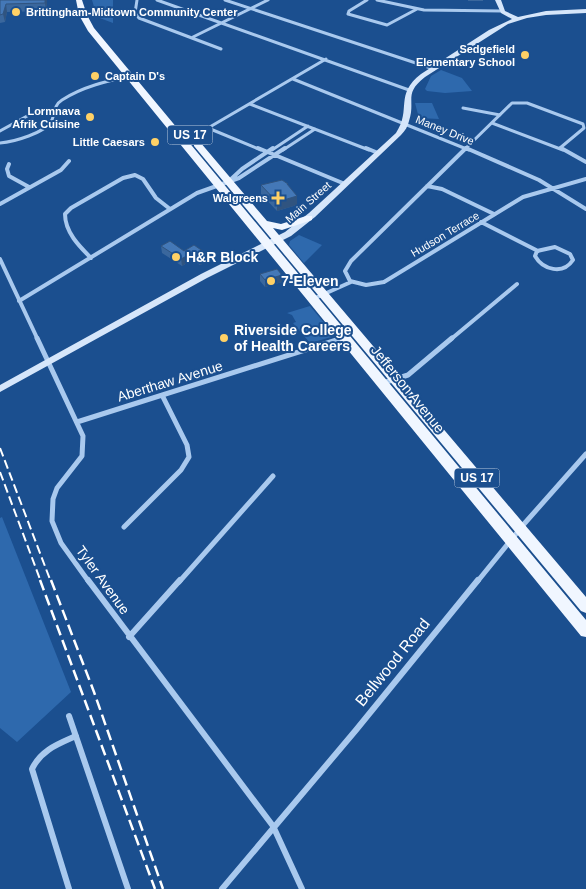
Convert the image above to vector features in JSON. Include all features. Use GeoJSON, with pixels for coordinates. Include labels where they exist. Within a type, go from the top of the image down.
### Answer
{"type":"FeatureCollection","features":[{"type":"Feature","properties":{"kind":"main road","name":"Jefferson Avenue"},"geometry":{"type":"LineString","coordinates":[[79,0],[89,26],[134,75],[389,382],[511,540],[586,631]]}},
{"type":"Feature","properties":{"kind":"main road","name":"Jefferson Avenue"},"geometry":{"type":"LineString","coordinates":[[88,0],[93,17],[99,27],[134,75]]}},
{"type":"Feature","properties":{"kind":"main road"},"geometry":{"type":"LineString","coordinates":[[498,0],[502,11],[516,19]]}},
{"type":"Feature","properties":{"kind":"main road"},"geometry":{"type":"LineString","coordinates":[[406,124],[409,113],[409,90],[418,80],[499,27],[516,19],[560,12],[586,11]]}},
{"type":"Feature","properties":{"kind":"main road","name":"Main Street"},"geometry":{"type":"LineString","coordinates":[[0,389],[204,276],[273,242],[309,218],[378,154],[406,124]]}},
{"type":"Feature","properties":{"kind":"main road","name":"Jefferson Avenue"},"geometry":{"type":"LineString","coordinates":[[224,183],[264,223],[273,242]]}},
{"type":"Feature","properties":{"kind":"main road"},"geometry":{"type":"LineString","coordinates":[[264,223],[282,227],[309,218]]}},
{"type":"Feature","properties":{"kind":"main road","name":"Jefferson Avenue"},"geometry":{"type":"LineString","coordinates":[[389,382],[520,529],[586,607]]}},
{"type":"Feature","properties":{"kind":"street"},"geometry":{"type":"LineString","coordinates":[[137,0],[135,13],[139,18],[221,49]]}},
{"type":"Feature","properties":{"kind":"street"},"geometry":{"type":"LineString","coordinates":[[157,0],[409,90]]}},
{"type":"Feature","properties":{"kind":"street"},"geometry":{"type":"LineString","coordinates":[[225,0],[434,69]]}},
{"type":"Feature","properties":{"kind":"street"},"geometry":{"type":"LineString","coordinates":[[193,37],[268,0]]}},
{"type":"Feature","properties":{"kind":"street"},"geometry":{"type":"LineString","coordinates":[[367,0],[350,10],[348,14],[388,26],[417,8]]}},
{"type":"Feature","properties":{"kind":"street"},"geometry":{"type":"LineString","coordinates":[[377,0],[417,8],[502,11]]}},
{"type":"Feature","properties":{"kind":"street"},"geometry":{"type":"LineString","coordinates":[[186,137],[208,128],[326,59]]}},
{"type":"Feature","properties":{"kind":"street"},"geometry":{"type":"LineString","coordinates":[[0,143],[11,143],[42,130],[51,122],[52,112],[58,103],[84,89],[124,80],[134,75]]}},
{"type":"Feature","properties":{"kind":"street","name":"Maney Drive"},"geometry":{"type":"LineString","coordinates":[[293,79],[516,168],[586,209]]}},
{"type":"Feature","properties":{"kind":"street"},"geometry":{"type":"LineString","coordinates":[[319,297],[351,282],[346,278],[345,271],[351,261],[512,103],[529,104],[585,125],[584,128],[560,148]]}},
{"type":"Feature","properties":{"kind":"street"},"geometry":{"type":"LineString","coordinates":[[250,104],[378,154]]}},
{"type":"Feature","properties":{"kind":"street"},"geometry":{"type":"LineString","coordinates":[[462,108],[500,115]]}},
{"type":"Feature","properties":{"kind":"street"},"geometry":{"type":"LineString","coordinates":[[0,131],[28,115],[52,112]]}},
{"type":"Feature","properties":{"kind":"street"},"geometry":{"type":"LineString","coordinates":[[492,123],[560,148],[586,162]]}},
{"type":"Feature","properties":{"kind":"street"},"geometry":{"type":"LineString","coordinates":[[224,183],[308,126]]}},
{"type":"Feature","properties":{"kind":"street"},"geometry":{"type":"LineString","coordinates":[[208,128],[345,184]]}},
{"type":"Feature","properties":{"kind":"street"},"geometry":{"type":"LineString","coordinates":[[19,301],[197,193],[239,178],[316,129]]}},
{"type":"Feature","properties":{"kind":"street"},"geometry":{"type":"LineString","coordinates":[[0,204],[61,170],[69,161]]}},
{"type":"Feature","properties":{"kind":"street"},"geometry":{"type":"LineString","coordinates":[[253,162],[259,165]]}},
{"type":"Feature","properties":{"kind":"street"},"geometry":{"type":"LineString","coordinates":[[10,164],[7,169],[9,176],[29,187]]}},
{"type":"Feature","properties":{"kind":"street"},"geometry":{"type":"LineString","coordinates":[[91,258],[76,241],[65,220],[64,214],[71,208],[123,178],[135,175],[143,179],[159,201],[170,209]]}},
{"type":"Feature","properties":{"kind":"street","name":"Hudson Terrace"},"geometry":{"type":"LineString","coordinates":[[351,282],[365,286],[384,282],[523,197],[586,179]]}},
{"type":"Feature","properties":{"kind":"street"},"geometry":{"type":"LineString","coordinates":[[427,186],[442,189],[494,214]]}},
{"type":"Feature","properties":{"kind":"street"},"geometry":{"type":"LineString","coordinates":[[481,222],[538,250],[550,247],[560,248],[570,254],[573,263],[568,267],[560,269],[546,267],[536,260],[535,256],[538,250]]}},
{"type":"Feature","properties":{"kind":"street","name":"Tyler Avenue"},"geometry":{"type":"LineString","coordinates":[[0,259],[83,436],[82,456],[57,488],[52,499],[52,521],[61,542],[130,637],[273,826],[302,889]]}},
{"type":"Feature","properties":{"kind":"street"},"geometry":{"type":"LineString","coordinates":[[389,382],[408,375],[517,284]]}},
{"type":"Feature","properties":{"kind":"street","name":"Aberthaw Avenue"},"geometry":{"type":"LineString","coordinates":[[76,422],[351,336]]}},
{"type":"Feature","properties":{"kind":"street"},"geometry":{"type":"LineString","coordinates":[[124,526],[181,470],[189,457],[187,445],[162,395]]}},
{"type":"Feature","properties":{"kind":"street","name":"Bellwood Road"},"geometry":{"type":"LineString","coordinates":[[222,889],[273,826],[356,730],[520,529],[586,454]]}},
{"type":"Feature","properties":{"kind":"street"},"geometry":{"type":"LineString","coordinates":[[130,637],[273,476]]}},
{"type":"Feature","properties":{"kind":"street"},"geometry":{"type":"LineString","coordinates":[[70,716],[128,889]]}},
{"type":"Feature","properties":{"kind":"street"},"geometry":{"type":"LineString","coordinates":[[69,889],[32,768],[35,761],[44,751],[76,736]]}},
{"type":"Feature","properties":{"kind":"shaded area"},"geometry":{"type":"Polygon","coordinates":[[[92,0],[113,0],[113,23],[97,17],[92,0]]]}},
{"type":"Feature","properties":{"kind":"shaded area"},"geometry":{"type":"Polygon","coordinates":[[[441,70],[462,78],[472,91],[445,93],[427,91],[425,89],[431,76],[441,70]]]}},
{"type":"Feature","properties":{"kind":"shaded area"},"geometry":{"type":"Polygon","coordinates":[[[415,103],[432,103],[439,119],[419,118],[415,103]]]}},
{"type":"Feature","properties":{"kind":"shaded area"},"geometry":{"type":"Polygon","coordinates":[[[299,235],[322,245],[304,263],[289,245],[290,241],[299,235]]]}},
{"type":"Feature","properties":{"kind":"shaded area"},"geometry":{"type":"Polygon","coordinates":[[[310,306],[335,336],[310,343],[293,323],[296,322],[292,315],[287,313],[310,306]]]}},
{"type":"Feature","properties":{"kind":"shaded area"},"geometry":{"type":"Polygon","coordinates":[[[2,517],[71,692],[17,742],[0,728],[0,518],[2,517]]]}},
{"type":"Feature","properties":{"kind":"building"},"geometry":{"type":"Polygon","coordinates":[[[0,0],[45,0],[45,3],[6,4],[3,14],[0,15],[0,0]]]}},
{"type":"Feature","properties":{"kind":"building"},"geometry":{"type":"Polygon","coordinates":[[[282,180],[288,184],[297,196],[277,202],[261,185],[282,180]]]}},
{"type":"Feature","properties":{"kind":"building"},"geometry":{"type":"Polygon","coordinates":[[[170,241],[184,251],[194,245],[207,254],[199,258],[192,253],[181,259],[161,246],[170,241]]]}},
{"type":"Feature","properties":{"kind":"building"},"geometry":{"type":"Polygon","coordinates":[[[277,269],[282,275],[265,280],[260,274],[277,269]]]}},
{"type":"Feature","properties":{"kind":"railway"},"geometry":{"type":"LineString","coordinates":[[0,448],[51,582]]}},
{"type":"Feature","properties":{"kind":"railway"},"geometry":{"type":"LineString","coordinates":[[0,472],[41,582]]}},
{"type":"Feature","properties":{"kind":"railway"},"geometry":{"type":"LineString","coordinates":[[40,580],[155,889]]}},
{"type":"Feature","properties":{"kind":"railway"},"geometry":{"type":"LineString","coordinates":[[51,580],[94,692],[163,889]]}},
{"type":"Feature","properties":{"kind":"place","name":"Brittingham-Midtown Community Center"},"geometry":{"type":"Point","coordinates":[16,12]}},
{"type":"Feature","properties":{"kind":"place","name":"Sedgefield Elementary School"},"geometry":{"type":"Point","coordinates":[525,55]}},
{"type":"Feature","properties":{"kind":"place","name":"Captain D's"},"geometry":{"type":"Point","coordinates":[95,76]}},
{"type":"Feature","properties":{"kind":"place","name":"Lormnava Afrik Cuisine"},"geometry":{"type":"Point","coordinates":[90,117]}},
{"type":"Feature","properties":{"kind":"place","name":"Little Caesars"},"geometry":{"type":"Point","coordinates":[155,142]}},
{"type":"Feature","properties":{"kind":"place","name":"Walgreens"},"geometry":{"type":"Point","coordinates":[278,198]}},
{"type":"Feature","properties":{"kind":"place","name":"H&R Block"},"geometry":{"type":"Point","coordinates":[176,257]}},
{"type":"Feature","properties":{"kind":"place","name":"7-Eleven"},"geometry":{"type":"Point","coordinates":[271,281]}},
{"type":"Feature","properties":{"kind":"place","name":"Riverside College of Health Careers"},"geometry":{"type":"Point","coordinates":[224,338]}}]}
